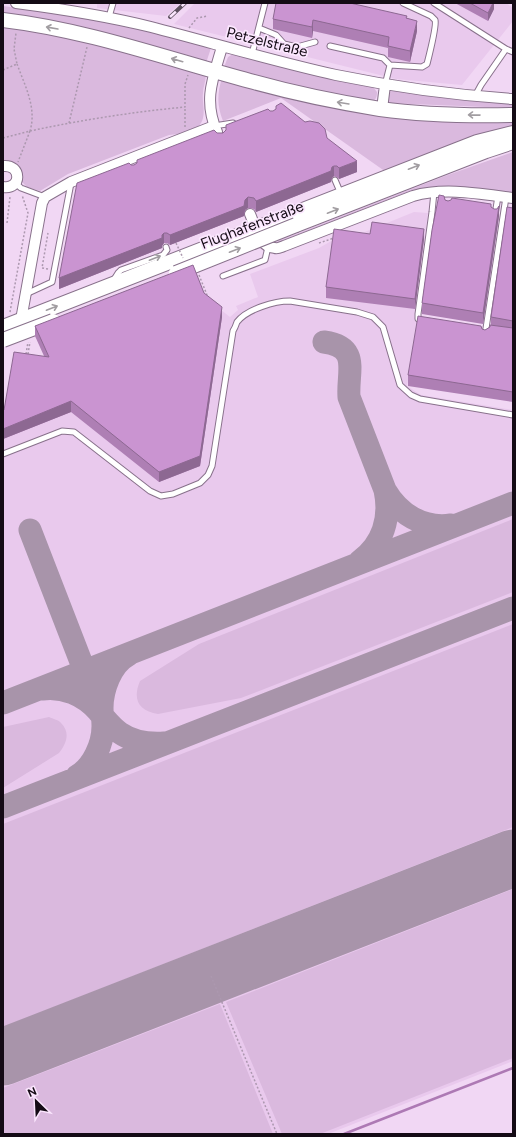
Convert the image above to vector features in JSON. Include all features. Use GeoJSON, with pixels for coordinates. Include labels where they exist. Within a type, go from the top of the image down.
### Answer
{"type":"FeatureCollection","features":[{"type":"Feature","properties":{"kind":"main road"},"geometry":{"type":"LineString","coordinates":[[6,26],[69,31],[90,44],[215,71],[305,95],[382,109],[449,114],[513,115]]}},
{"type":"Feature","properties":{"kind":"main road","name":"Flughafenstraße"},"geometry":{"type":"LineString","coordinates":[[11,322],[111,285],[478,142],[513,133]]}},
{"type":"Feature","properties":{"kind":"main road","name":"Flughafenstraße"},"geometry":{"type":"LineString","coordinates":[[3,340],[486,151],[513,142]]}},
{"type":"Feature","properties":{"kind":"street","name":"Petzelstraße"},"geometry":{"type":"LineString","coordinates":[[16,3],[109,17],[252,55],[385,85],[513,99]]}},
{"type":"Feature","properties":{"kind":"street"},"geometry":{"type":"LineString","coordinates":[[220,138],[210,114],[209,100],[222,47]]}},
{"type":"Feature","properties":{"kind":"street"},"geometry":{"type":"LineString","coordinates":[[382,109],[385,85]]}},
{"type":"Feature","properties":{"kind":"street"},"geometry":{"type":"LineString","coordinates":[[11,322],[25,294],[42,203],[45,197],[71,182],[129,163],[188,136],[214,126]]}},
{"type":"Feature","properties":{"kind":"street"},"geometry":{"type":"LineString","coordinates":[[3,166],[9,166],[15,169],[18,186],[4,188]]}},
{"type":"Feature","properties":{"kind":"street"},"geometry":{"type":"LineString","coordinates":[[250,214],[262,241],[266,246],[275,248],[284,246],[413,196],[434,192],[450,195],[506,197]]}},
{"type":"Feature","properties":{"kind":"lane"},"geometry":{"type":"LineString","coordinates":[[109,17],[113,3]]}},
{"type":"Feature","properties":{"kind":"lane"},"geometry":{"type":"LineString","coordinates":[[252,55],[265,3]]}},
{"type":"Feature","properties":{"kind":"lane"},"geometry":{"type":"LineString","coordinates":[[330,46],[383,58],[390,65],[422,67],[427,64],[435,28],[435,20],[431,16],[403,3]]}},
{"type":"Feature","properties":{"kind":"lane"},"geometry":{"type":"LineString","coordinates":[[434,3],[513,52]]}},
{"type":"Feature","properties":{"kind":"lane"},"geometry":{"type":"LineString","coordinates":[[259,28],[276,34],[284,44],[297,47],[315,42]]}},
{"type":"Feature","properties":{"kind":"lane"},"geometry":{"type":"LineString","coordinates":[[475,96],[506,49]]}},
{"type":"Feature","properties":{"kind":"lane"},"geometry":{"type":"LineString","coordinates":[[385,85],[390,65]]}},
{"type":"Feature","properties":{"kind":"lane"},"geometry":{"type":"LineString","coordinates":[[214,126],[236,122]]}},
{"type":"Feature","properties":{"kind":"lane"},"geometry":{"type":"LineString","coordinates":[[335,180],[342,195]]}},
{"type":"Feature","properties":{"kind":"lane"},"geometry":{"type":"LineString","coordinates":[[25,294],[52,282],[71,182]]}},
{"type":"Feature","properties":{"kind":"lane"},"geometry":{"type":"LineString","coordinates":[[18,186],[45,197]]}},
{"type":"Feature","properties":{"kind":"lane"},"geometry":{"type":"LineString","coordinates":[[426,321],[418,319],[418,314],[434,192]]}},
{"type":"Feature","properties":{"kind":"lane"},"geometry":{"type":"LineString","coordinates":[[495,216],[506,197]]}},
{"type":"Feature","properties":{"kind":"lane"},"geometry":{"type":"LineString","coordinates":[[485,337],[506,197]]}},
{"type":"Feature","properties":{"kind":"lane"},"geometry":{"type":"LineString","coordinates":[[111,285],[118,273],[137,264],[163,255],[167,250],[166,247]]}},
{"type":"Feature","properties":{"kind":"lane"},"geometry":{"type":"LineString","coordinates":[[223,276],[265,260],[268,247]]}},
{"type":"Feature","properties":{"kind":"lane"},"geometry":{"type":"LineString","coordinates":[[137,264],[141,260],[140,257]]}},
{"type":"Feature","properties":{"kind":"lane"},"geometry":{"type":"LineString","coordinates":[[3,454],[62,431],[74,432],[150,491],[161,496],[174,494],[200,483],[208,475],[212,466],[233,331],[238,322],[248,313],[282,301],[357,312],[373,317],[383,327],[400,385],[411,395],[420,399],[513,415]]}},
{"type":"Feature","properties":{"kind":"lane"},"geometry":{"type":"LineString","coordinates":[[478,329],[493,331]]}},
{"type":"Feature","properties":{"kind":"path"},"geometry":{"type":"LineString","coordinates":[[186,37],[189,29],[197,18],[208,16]]}},
{"type":"Feature","properties":{"kind":"path"},"geometry":{"type":"LineString","coordinates":[[6,26],[16,33],[14,49],[17,64],[29,97],[33,122],[16,165]]}},
{"type":"Feature","properties":{"kind":"path"},"geometry":{"type":"LineString","coordinates":[[69,123],[90,44]]}},
{"type":"Feature","properties":{"kind":"path"},"geometry":{"type":"LineString","coordinates":[[3,70],[17,64]]}},
{"type":"Feature","properties":{"kind":"path"},"geometry":{"type":"LineString","coordinates":[[188,74],[185,84],[185,129],[188,136]]}},
{"type":"Feature","properties":{"kind":"path"},"geometry":{"type":"LineString","coordinates":[[3,138],[30,131],[112,115],[186,107]]}},
{"type":"Feature","properties":{"kind":"path"},"geometry":{"type":"LineString","coordinates":[[11,322],[28,213],[18,186]]}},
{"type":"Feature","properties":{"kind":"path"},"geometry":{"type":"LineString","coordinates":[[4,188],[10,195],[7,223]]}},
{"type":"Feature","properties":{"kind":"path"},"geometry":{"type":"LineString","coordinates":[[48,232],[42,268],[48,269]]}},
{"type":"Feature","properties":{"kind":"path"},"geometry":{"type":"LineString","coordinates":[[198,272],[208,297]]}},
{"type":"Feature","properties":{"kind":"path"},"geometry":{"type":"LineString","coordinates":[[27,357],[29,342]]}},
{"type":"Feature","properties":{"kind":"path"},"geometry":{"type":"LineString","coordinates":[[211,976],[277,1134]]}},
{"type":"Feature","properties":{"kind":"shaded area"},"geometry":{"type":"Polygon","coordinates":[[[97,3],[181,3],[166,16],[97,8],[97,3]]]}},
{"type":"Feature","properties":{"kind":"shaded area"},"geometry":{"type":"Polygon","coordinates":[[[195,3],[506,3],[513,8],[513,21],[462,85],[396,79],[174,24],[195,3]]]}},
{"type":"Feature","properties":{"kind":"shaded area"},"geometry":{"type":"Polygon","coordinates":[[[3,6],[78,16],[168,36],[211,48],[206,63],[3,17],[3,6]]]}},
{"type":"Feature","properties":{"kind":"shaded area"},"geometry":{"type":"Polygon","coordinates":[[[3,27],[80,40],[206,74],[203,91],[204,115],[201,123],[189,131],[169,135],[68,174],[40,191],[27,187],[3,163],[3,27]]]}},
{"type":"Feature","properties":{"kind":"shaded area"},"geometry":{"type":"Polygon","coordinates":[[[233,54],[299,71],[373,87],[377,92],[376,97],[371,102],[332,96],[224,67],[228,57],[233,54]]]}},
{"type":"Feature","properties":{"kind":"shaded area"},"geometry":{"type":"Polygon","coordinates":[[[222,78],[280,93],[513,121],[513,129],[386,172],[281,98],[223,121],[218,100],[222,78]]]}},
{"type":"Feature","properties":{"kind":"shaded area"},"geometry":{"type":"Polygon","coordinates":[[[391,90],[513,103],[513,108],[386,103],[391,90]]]}},
{"type":"Feature","properties":{"kind":"shaded area"},"geometry":{"type":"Polygon","coordinates":[[[513,152],[513,194],[442,186],[417,190],[282,242],[276,242],[445,176],[513,152]]]}},
{"type":"Feature","properties":{"kind":"shaded area"},"geometry":{"type":"Polygon","coordinates":[[[414,212],[428,213],[414,316],[417,326],[407,386],[421,395],[513,410],[513,1061],[328,1134],[3,1134],[3,421],[27,364],[212,303],[230,317],[238,310],[236,306],[258,297],[250,274],[319,248],[333,240],[350,238],[414,212]]]}},
{"type":"Feature","properties":{"kind":"shaded area"},"geometry":{"type":"Polygon","coordinates":[[[513,519],[513,592],[241,698],[158,714],[146,710],[139,704],[137,694],[140,681],[199,644],[513,519]]]}},
{"type":"Feature","properties":{"kind":"shaded area"},"geometry":{"type":"Polygon","coordinates":[[[513,624],[513,827],[3,1027],[3,824],[513,624]]]}},
{"type":"Feature","properties":{"kind":"shaded area"},"geometry":{"type":"Polygon","coordinates":[[[49,717],[60,722],[66,731],[67,735],[62,750],[3,788],[3,727],[49,717]]]}},
{"type":"Feature","properties":{"kind":"shaded area"},"geometry":{"type":"Polygon","coordinates":[[[513,889],[513,1058],[320,1134],[282,1134],[226,1002],[513,889]]]}},
{"type":"Feature","properties":{"kind":"shaded area"},"geometry":{"type":"Polygon","coordinates":[[[220,1004],[273,1134],[3,1134],[3,1088],[220,1004]]]}},
{"type":"Feature","properties":{"kind":"building"},"geometry":{"type":"Polygon","coordinates":[[[276,3],[350,3],[407,16],[406,18],[417,21],[410,51],[388,46],[389,37],[313,20],[312,27],[273,19],[276,3]]]}},
{"type":"Feature","properties":{"kind":"building"},"geometry":{"type":"Polygon","coordinates":[[[470,3],[493,3],[488,13],[470,3]]]}},
{"type":"Feature","properties":{"kind":"building"},"geometry":{"type":"Polygon","coordinates":[[[281,103],[305,122],[310,121],[319,123],[325,129],[327,138],[357,161],[339,168],[334,166],[332,167],[331,171],[256,201],[254,198],[248,197],[245,200],[244,206],[170,235],[164,233],[162,238],[59,278],[77,183],[129,163],[134,165],[137,163],[137,160],[214,130],[217,133],[223,133],[226,130],[226,125],[268,109],[273,111],[276,109],[276,106],[281,103]]]}},
{"type":"Feature","properties":{"kind":"building"},"geometry":{"type":"Polygon","coordinates":[[[439,195],[444,196],[445,200],[448,201],[452,198],[491,204],[491,207],[494,209],[497,209],[499,206],[483,313],[422,303],[432,230],[439,195]]]}},
{"type":"Feature","properties":{"kind":"building"},"geometry":{"type":"Polygon","coordinates":[[[507,207],[513,208],[513,321],[491,317],[507,207]]]}},
{"type":"Feature","properties":{"kind":"building"},"geometry":{"type":"Polygon","coordinates":[[[372,222],[424,229],[415,299],[326,287],[334,229],[370,234],[372,222]]]}},
{"type":"Feature","properties":{"kind":"building"},"geometry":{"type":"Polygon","coordinates":[[[193,265],[204,293],[222,307],[200,456],[159,472],[71,401],[3,429],[3,410],[14,352],[49,357],[35,326],[193,265]]]}},
{"type":"Feature","properties":{"kind":"building"},"geometry":{"type":"Polygon","coordinates":[[[418,316],[481,326],[482,329],[485,330],[490,327],[490,325],[513,328],[513,392],[408,375],[418,316]]]}},
{"type":"Feature","properties":{"kind":"waterway"},"geometry":{"type":"LineString","coordinates":[[344,1134],[513,1068]]}},
{"type":"Feature","properties":{"kind":"taxiway"},"geometry":{"type":"LineString","coordinates":[[324,342],[336,345],[343,349],[348,355],[350,362],[349,397],[385,490],[387,500],[386,520],[380,538],[368,554],[360,561]]}},
{"type":"Feature","properties":{"kind":"taxiway"},"geometry":{"type":"LineString","coordinates":[[385,490],[397,506],[413,518],[431,525],[451,525]]}},
{"type":"Feature","properties":{"kind":"taxiway"},"geometry":{"type":"LineString","coordinates":[[3,703],[513,503]]}},
{"type":"Feature","properties":{"kind":"taxiway"},"geometry":{"type":"LineString","coordinates":[[30,530],[102,716]]}},
{"type":"Feature","properties":{"kind":"taxiway"},"geometry":{"type":"LineString","coordinates":[[3,807],[513,608]]}},
{"type":"Feature","properties":{"kind":"taxiway"},"geometry":{"type":"LineString","coordinates":[[77,776],[88,767],[99,747],[103,733],[102,701],[106,686],[112,671],[122,659],[128,655]]}},
{"type":"Feature","properties":{"kind":"taxiway"},"geometry":{"type":"LineString","coordinates":[[42,689],[50,688],[65,690],[80,696],[92,705],[117,731],[125,736],[147,743],[164,743]]}},
{"type":"Feature","properties":{"kind":"runway"},"geometry":{"type":"LineString","coordinates":[[3,1057],[513,858]]}},
{"type":"Feature","properties":{"kind":"railway"},"geometry":{"type":"LineString","coordinates":[[170,17],[185,3]]}}]}
